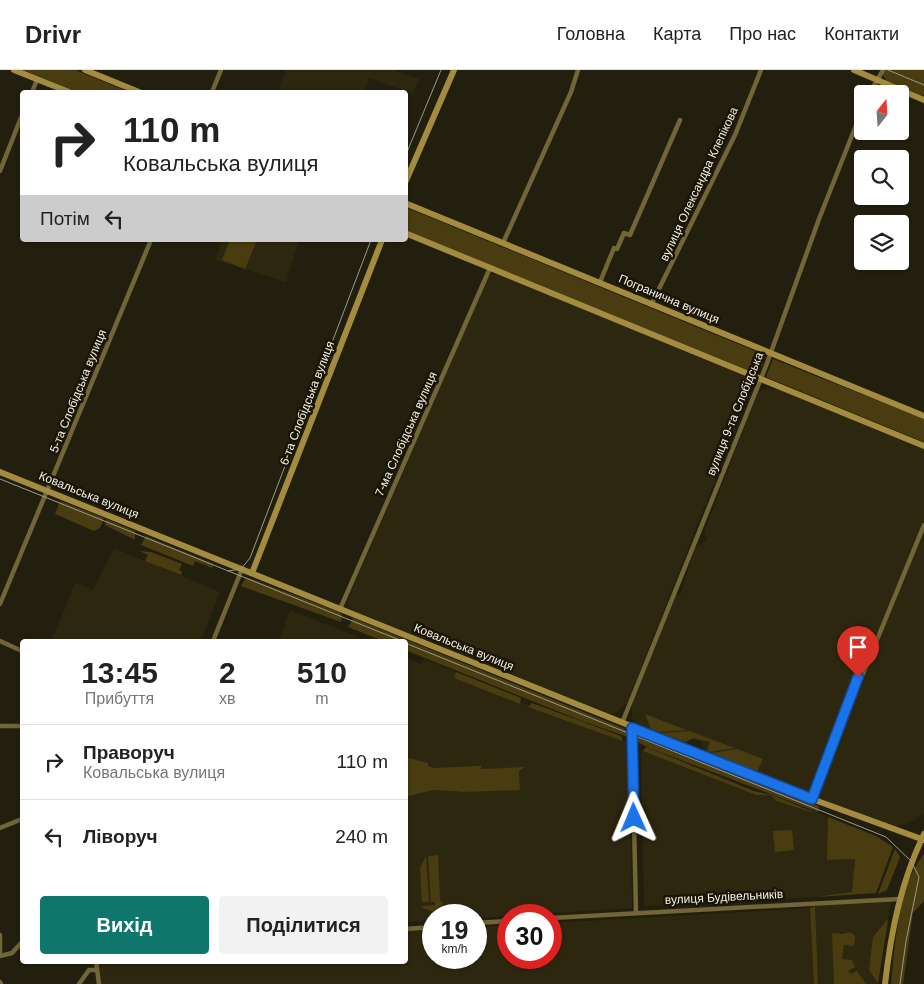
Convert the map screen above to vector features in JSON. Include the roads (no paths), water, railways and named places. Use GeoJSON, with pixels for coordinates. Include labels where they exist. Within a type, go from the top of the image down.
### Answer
{"type":"FeatureCollection","features":[{"type":"Feature","properties":{"kind":"street"},"geometry":{"type":"LineString","coordinates":[[14,70],[63,90]]}},
{"type":"Feature","properties":{"kind":"street"},"geometry":{"type":"LineString","coordinates":[[85,70],[134,90]]}},
{"type":"Feature","properties":{"kind":"street"},"geometry":{"type":"LineString","coordinates":[[213,90],[221,70]]}},
{"type":"Feature","properties":{"kind":"street"},"geometry":{"type":"LineString","coordinates":[[408,176],[454,70]]}},
{"type":"Feature","properties":{"kind":"street"},"geometry":{"type":"LineString","coordinates":[[503,242],[571,92],[578,70]]}},
{"type":"Feature","properties":{"kind":"street","name":"вулиця Олександра Клепікова"},"geometry":{"type":"LineString","coordinates":[[651,305],[735,135],[761,70]]}},
{"type":"Feature","properties":{"kind":"street"},"geometry":{"type":"LineString","coordinates":[[854,70],[924,100]]}},
{"type":"Feature","properties":{"kind":"street"},"geometry":{"type":"LineString","coordinates":[[874,85],[882,70]]}},
{"type":"Feature","properties":{"kind":"street"},"geometry":{"type":"LineString","coordinates":[[33,90],[37,80]]}},
{"type":"Feature","properties":{"kind":"street"},"geometry":{"type":"LineString","coordinates":[[600,282],[614,248],[617,249],[624,232],[630,235],[680,120]]}},
{"type":"Feature","properties":{"kind":"street"},"geometry":{"type":"LineString","coordinates":[[0,171],[20,121]]}},
{"type":"Feature","properties":{"kind":"street","name":"вулиця 9-та Слобідська"},"geometry":{"type":"LineString","coordinates":[[622,723],[761,379],[817,229],[819,219],[854,130]]}},
{"type":"Feature","properties":{"kind":"street","name":"Погранична вулиця"},"geometry":{"type":"LineString","coordinates":[[408,204],[924,416]]}},
{"type":"Feature","properties":{"kind":"street"},"geometry":{"type":"LineString","coordinates":[[408,234],[924,446]]}},
{"type":"Feature","properties":{"kind":"street","name":"5-та Слобідська вулиця"},"geometry":{"type":"LineString","coordinates":[[0,604],[151,242]]}},
{"type":"Feature","properties":{"kind":"street","name":"6-та Слобідська вулиця"},"geometry":{"type":"LineString","coordinates":[[252,573],[381,242]]}},
{"type":"Feature","properties":{"kind":"street","name":"7-ма Слобідська вулиця"},"geometry":{"type":"LineString","coordinates":[[340,609],[490,268]]}},
{"type":"Feature","properties":{"kind":"street","name":"Ковальська вулиця"},"geometry":{"type":"LineString","coordinates":[[0,472],[632,728],[812,799],[923,838]]}},
{"type":"Feature","properties":{"kind":"street"},"geometry":{"type":"LineString","coordinates":[[812,799],[858,677],[863,674],[924,525]]}},
{"type":"Feature","properties":{"kind":"street"},"geometry":{"type":"LineString","coordinates":[[214,639],[242,569]]}},
{"type":"Feature","properties":{"kind":"street"},"geometry":{"type":"LineString","coordinates":[[0,641],[20,650]]}},
{"type":"Feature","properties":{"kind":"street"},"geometry":{"type":"LineString","coordinates":[[0,726],[20,726]]}},
{"type":"Feature","properties":{"kind":"street"},"geometry":{"type":"LineString","coordinates":[[632,728],[636,913]]}},
{"type":"Feature","properties":{"kind":"street"},"geometry":{"type":"LineString","coordinates":[[0,828],[20,820]]}},
{"type":"Feature","properties":{"kind":"street"},"geometry":{"type":"LineString","coordinates":[[885,984],[899,898],[910,864],[923,838]]}},
{"type":"Feature","properties":{"kind":"street","name":"вулиця Будівельників"},"geometry":{"type":"LineString","coordinates":[[562,917],[899,898]]}},
{"type":"Feature","properties":{"kind":"street"},"geometry":{"type":"LineString","coordinates":[[408,929],[422,927]]}},
{"type":"Feature","properties":{"kind":"street"},"geometry":{"type":"LineString","coordinates":[[0,935],[0,955],[10,954],[20,944]]}},
{"type":"Feature","properties":{"kind":"street"},"geometry":{"type":"LineString","coordinates":[[96,964],[99,984]]}},
{"type":"Feature","properties":{"kind":"street"},"geometry":{"type":"LineString","coordinates":[[79,984],[89,970],[97,970]]}},
{"type":"Feature","properties":{"kind":"tram line"},"geometry":{"type":"LineString","coordinates":[[408,150],[441,70]]}},
{"type":"Feature","properties":{"kind":"tram line"},"geometry":{"type":"LineString","coordinates":[[888,70],[924,85]]}},
{"type":"Feature","properties":{"kind":"tram line"},"geometry":{"type":"LineString","coordinates":[[228,571],[241,569],[250,558],[370,242]]}},
{"type":"Feature","properties":{"kind":"tram line"},"geometry":{"type":"LineString","coordinates":[[0,479],[397,639]]}},
{"type":"Feature","properties":{"kind":"tram line"},"geometry":{"type":"LineString","coordinates":[[408,644],[886,837],[911,861],[919,877],[906,941],[900,984]]}}]}
